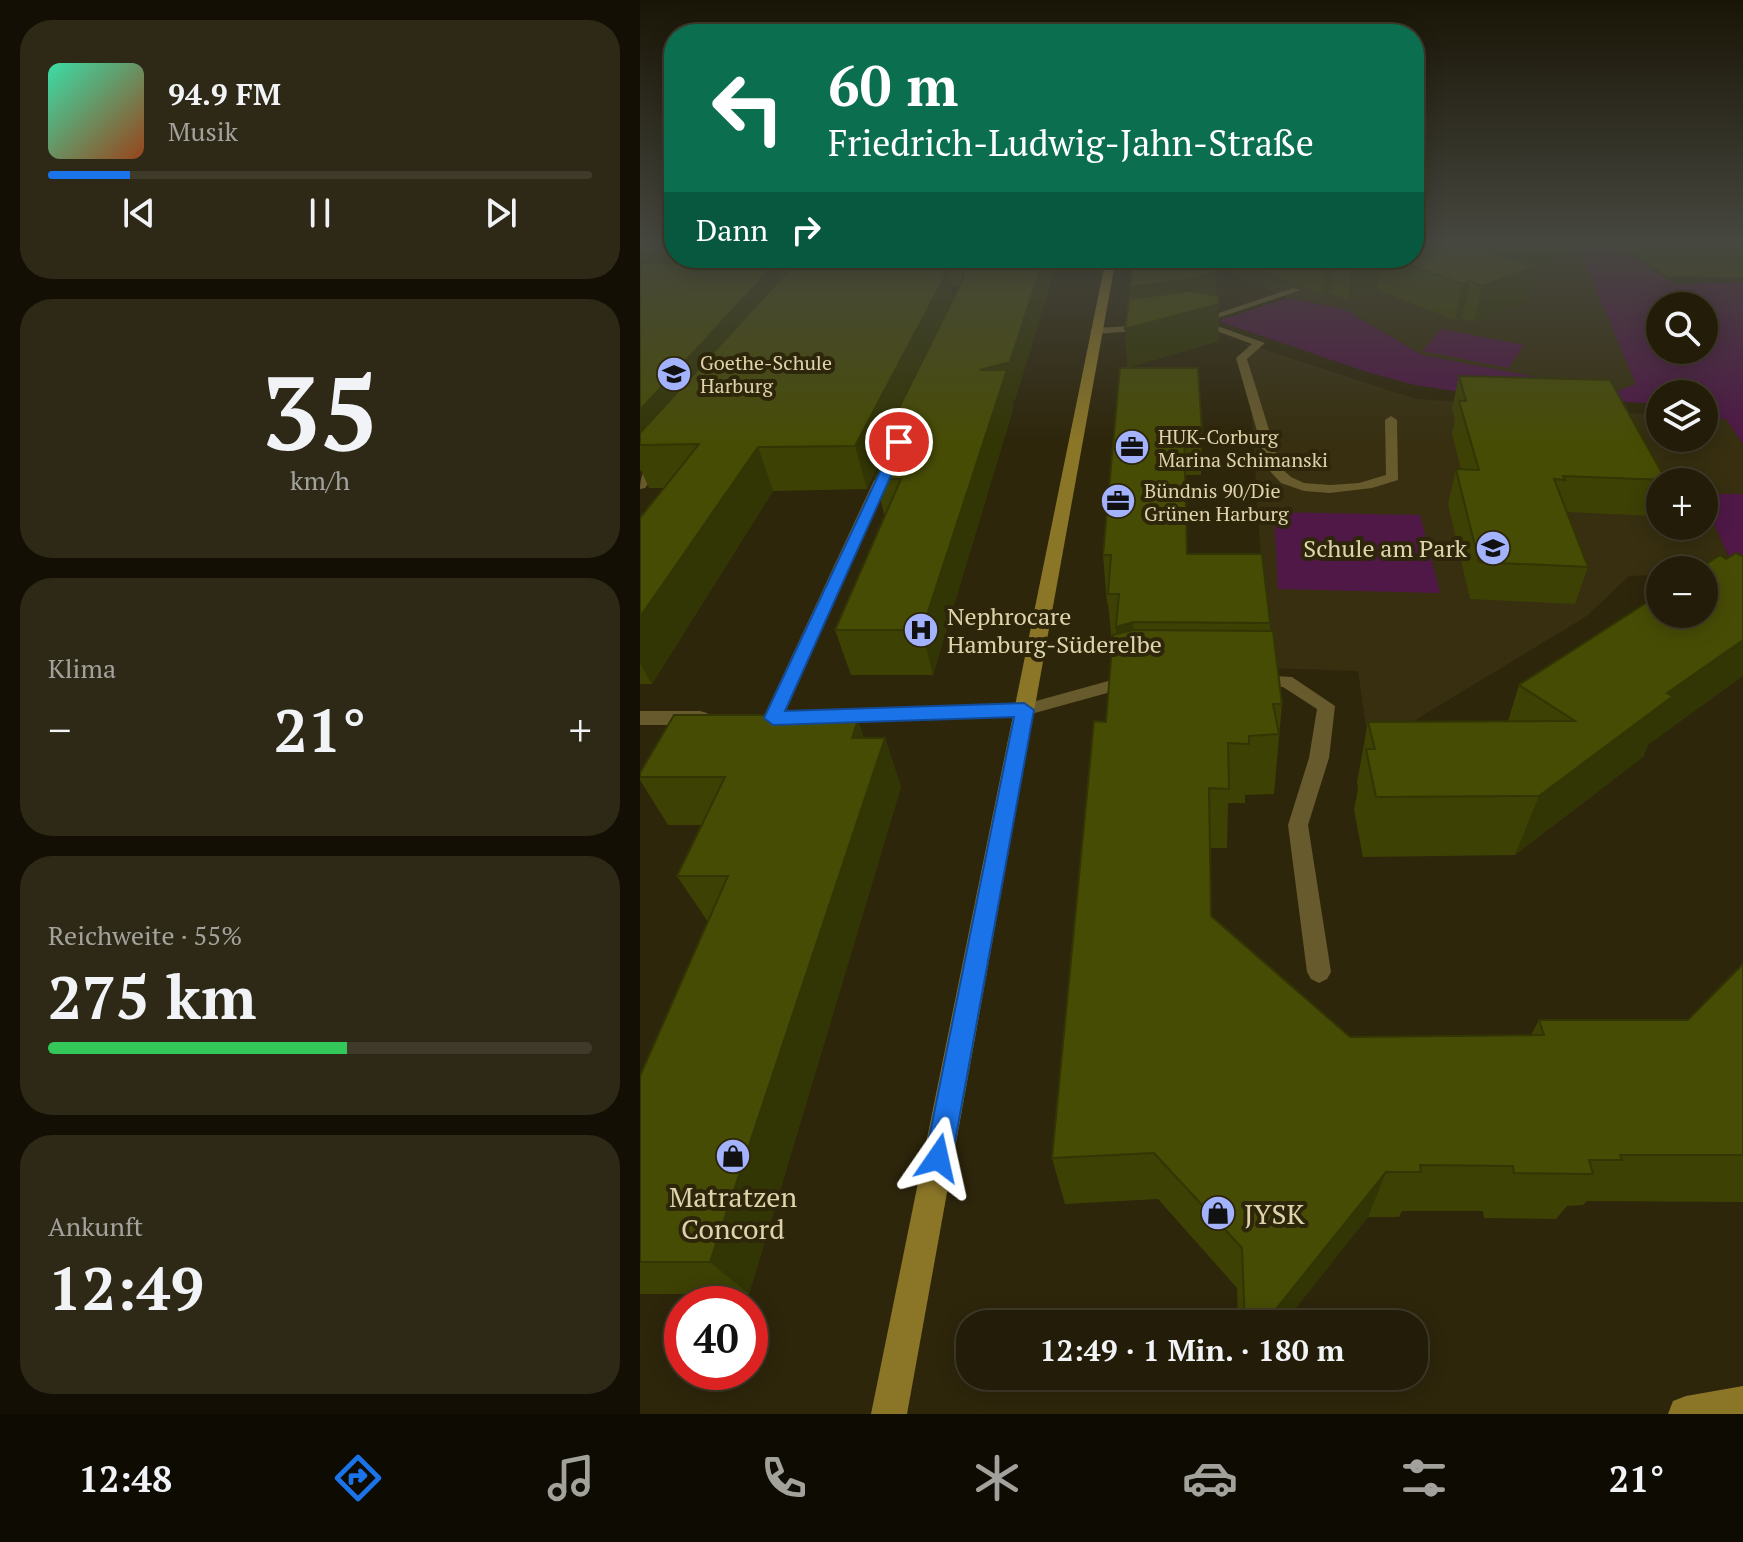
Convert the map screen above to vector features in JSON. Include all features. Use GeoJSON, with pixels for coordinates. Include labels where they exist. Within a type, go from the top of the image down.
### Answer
{"type":"FeatureCollection","features":[{"type":"Feature","properties":{"kind":"street"},"geometry":{"type":"LineString","coordinates":[[889,1414],[1101,309]]}},
{"type":"Feature","properties":{"kind":"street"},"geometry":{"type":"LineString","coordinates":[[640,485],[669,449]]}},
{"type":"Feature","properties":{"kind":"street"},"geometry":{"type":"LineString","coordinates":[[773,718],[894,452]]}},
{"type":"Feature","properties":{"kind":"street"},"geometry":{"type":"LineString","coordinates":[[746,718],[1024,710]]}},
{"type":"Feature","properties":{"kind":"street"},"geometry":{"type":"LineString","coordinates":[[640,718],[719,718]]}},
{"type":"Feature","properties":{"kind":"street"},"geometry":{"type":"LineString","coordinates":[[1686,1414],[1743,1404]]}},
{"type":"Feature","properties":{"kind":"lane"},"geometry":{"type":"LineString","coordinates":[[1181,323],[1234,309]]}},
{"type":"Feature","properties":{"kind":"lane"},"geometry":{"type":"LineString","coordinates":[[1195,321],[1260,343],[1241,358],[1275,469],[1294,485],[1373,486],[1393,477],[1391,420]]}},
{"type":"Feature","properties":{"kind":"lane"},"geometry":{"type":"LineString","coordinates":[[1095,331],[1125,331],[1167,325]]}},
{"type":"Feature","properties":{"kind":"lane"},"geometry":{"type":"LineString","coordinates":[[1024,710],[1136,680],[1151,680]]}},
{"type":"Feature","properties":{"kind":"lane"},"geometry":{"type":"LineString","coordinates":[[1241,681],[1286,681],[1326,706],[1319,758],[1298,825],[1319,972]]}},
{"type":"Feature","properties":{"kind":"shaded area"},"geometry":{"type":"Polygon","coordinates":[[[1255,309],[1344,309],[1422,355],[1615,392],[1636,384],[1604,309],[1646,309],[1646,364],[1718,364],[1718,309],[1743,309],[1743,444],[1726,419],[1718,419],[1718,380],[1646,380],[1646,403],[1455,391],[1415,385],[1367,372],[1218,321],[1255,309]]]}},
{"type":"Feature","properties":{"kind":"shaded area"},"geometry":{"type":"Polygon","coordinates":[[[1344,309],[1604,309],[1636,384],[1615,392],[1422,355],[1344,309]]]}},
{"type":"Feature","properties":{"kind":"shaded area"},"geometry":{"type":"Polygon","coordinates":[[[1441,329],[1524,345],[1508,368],[1423,351],[1441,329]]]}},
{"type":"Feature","properties":{"kind":"shaded area","name":"Schule am Park"},"geometry":{"type":"Polygon","coordinates":[[[1247,344],[1416,399],[1646,414],[1646,452],[1718,452],[1718,419],[1726,419],[1743,444],[1743,494],[1718,494],[1718,468],[1646,468],[1646,540],[1718,540],[1718,532],[1736,573],[1718,572],[1718,556],[1646,556],[1646,575],[1629,576],[1587,616],[1369,748],[1358,671],[1268,668],[1247,344]]]}},
{"type":"Feature","properties":{"kind":"shaded area"},"geometry":{"type":"Polygon","coordinates":[[[1718,494],[1743,494],[1743,578],[1736,573],[1718,532],[1718,494]]]}},
{"type":"Feature","properties":{"kind":"shaded area"},"geometry":{"type":"Polygon","coordinates":[[[1274,512],[1420,515],[1440,593],[1278,589],[1274,512]]]}},
{"type":"Feature","properties":{"kind":"building"},"geometry":{"type":"Polygon","coordinates":[[[640,309],[733,309],[640,410],[640,309]]]}},
{"type":"Feature","properties":{"kind":"building"},"geometry":{"type":"Polygon","coordinates":[[[753,309],[928,309],[855,446],[758,447],[640,617],[640,518],[699,444],[640,445],[640,433],[753,309]]]}},
{"type":"Feature","properties":{"kind":"building"},"geometry":{"type":"Polygon","coordinates":[[[948,309],[1027,309],[1010,362],[980,370],[1007,370],[922,630],[835,630],[901,479],[875,479],[890,447],[879,448],[948,309]]]}},
{"type":"Feature","properties":{"kind":"building"},"geometry":{"type":"Polygon","coordinates":[[[1128,309],[1200,309],[1125,329],[1128,309]]]}},
{"type":"Feature","properties":{"kind":"building"},"geometry":{"type":"Polygon","coordinates":[[[1120,368],[1198,368],[1202,431],[1184,431],[1187,554],[1262,554],[1270,623],[1133,622],[1116,627],[1119,594],[1108,594],[1111,555],[1103,555],[1120,368]]]}},
{"type":"Feature","properties":{"kind":"building"},"geometry":{"type":"Polygon","coordinates":[[[1459,376],[1610,380],[1646,444],[1646,452],[1650,452],[1659,468],[1646,468],[1646,479],[1563,476],[1565,480],[1554,479],[1588,567],[1479,562],[1456,469],[1479,470],[1459,401],[1466,401],[1459,376]]]}},
{"type":"Feature","properties":{"kind":"building"},"geometry":{"type":"Polygon","coordinates":[[[1736,553],[1743,556],[1743,640],[1667,693],[1673,696],[1539,796],[1376,797],[1366,749],[1375,749],[1368,722],[1575,721],[1519,685],[1646,603],[1646,628],[1718,628],[1718,556],[1726,559],[1736,553]]]}},
{"type":"Feature","properties":{"kind":"building"},"geometry":{"type":"Polygon","coordinates":[[[1133,630],[1273,631],[1282,704],[1273,704],[1279,734],[1249,736],[1249,744],[1228,743],[1229,789],[1209,788],[1211,916],[1350,1037],[1544,1035],[1539,1020],[1688,1020],[1743,964],[1743,1155],[1620,1155],[1622,1160],[1589,1160],[1593,1174],[1514,1173],[1513,1166],[1420,1165],[1421,1172],[1386,1172],[1275,1310],[1244,1310],[1242,1248],[1154,1153],[1052,1158],[1094,721],[1106,722],[1113,635],[1133,630]]]}},
{"type":"Feature","properties":{"kind":"building"},"geometry":{"type":"Polygon","coordinates":[[[674,715],[811,715],[809,720],[858,720],[852,738],[885,738],[710,1262],[640,1262],[640,1076],[728,876],[677,876],[725,777],[640,777],[674,715]]]}},
{"type":"Feature","properties":{"kind":"place","name":"Goethe-Schule Harburg"},"geometry":{"type":"Point","coordinates":[674,374]}},
{"type":"Feature","properties":{"kind":"place","name":"HUK-Corburg Marina Schimanski"},"geometry":{"type":"Point","coordinates":[1132,447]}},
{"type":"Feature","properties":{"kind":"place","name":"Bündnis 90/Die Grünen Harburg"},"geometry":{"type":"Point","coordinates":[1118,501]}},
{"type":"Feature","properties":{"kind":"place","name":"Schule am Park"},"geometry":{"type":"Point","coordinates":[1493,548]}},
{"type":"Feature","properties":{"kind":"place","name":"Nephrocare Hamburg-Süderelbe"},"geometry":{"type":"Point","coordinates":[921,630]}},
{"type":"Feature","properties":{"kind":"place","name":"Matratzen Concord"},"geometry":{"type":"Point","coordinates":[733,1156]}},
{"type":"Feature","properties":{"kind":"place","name":"JYSK"},"geometry":{"type":"Point","coordinates":[1218,1213]}},
{"type":"Feature","properties":{"kind":"route"},"geometry":{"type":"LineString","coordinates":[[899,442],[773,718],[1024,710],[938,1158]]}}]}
